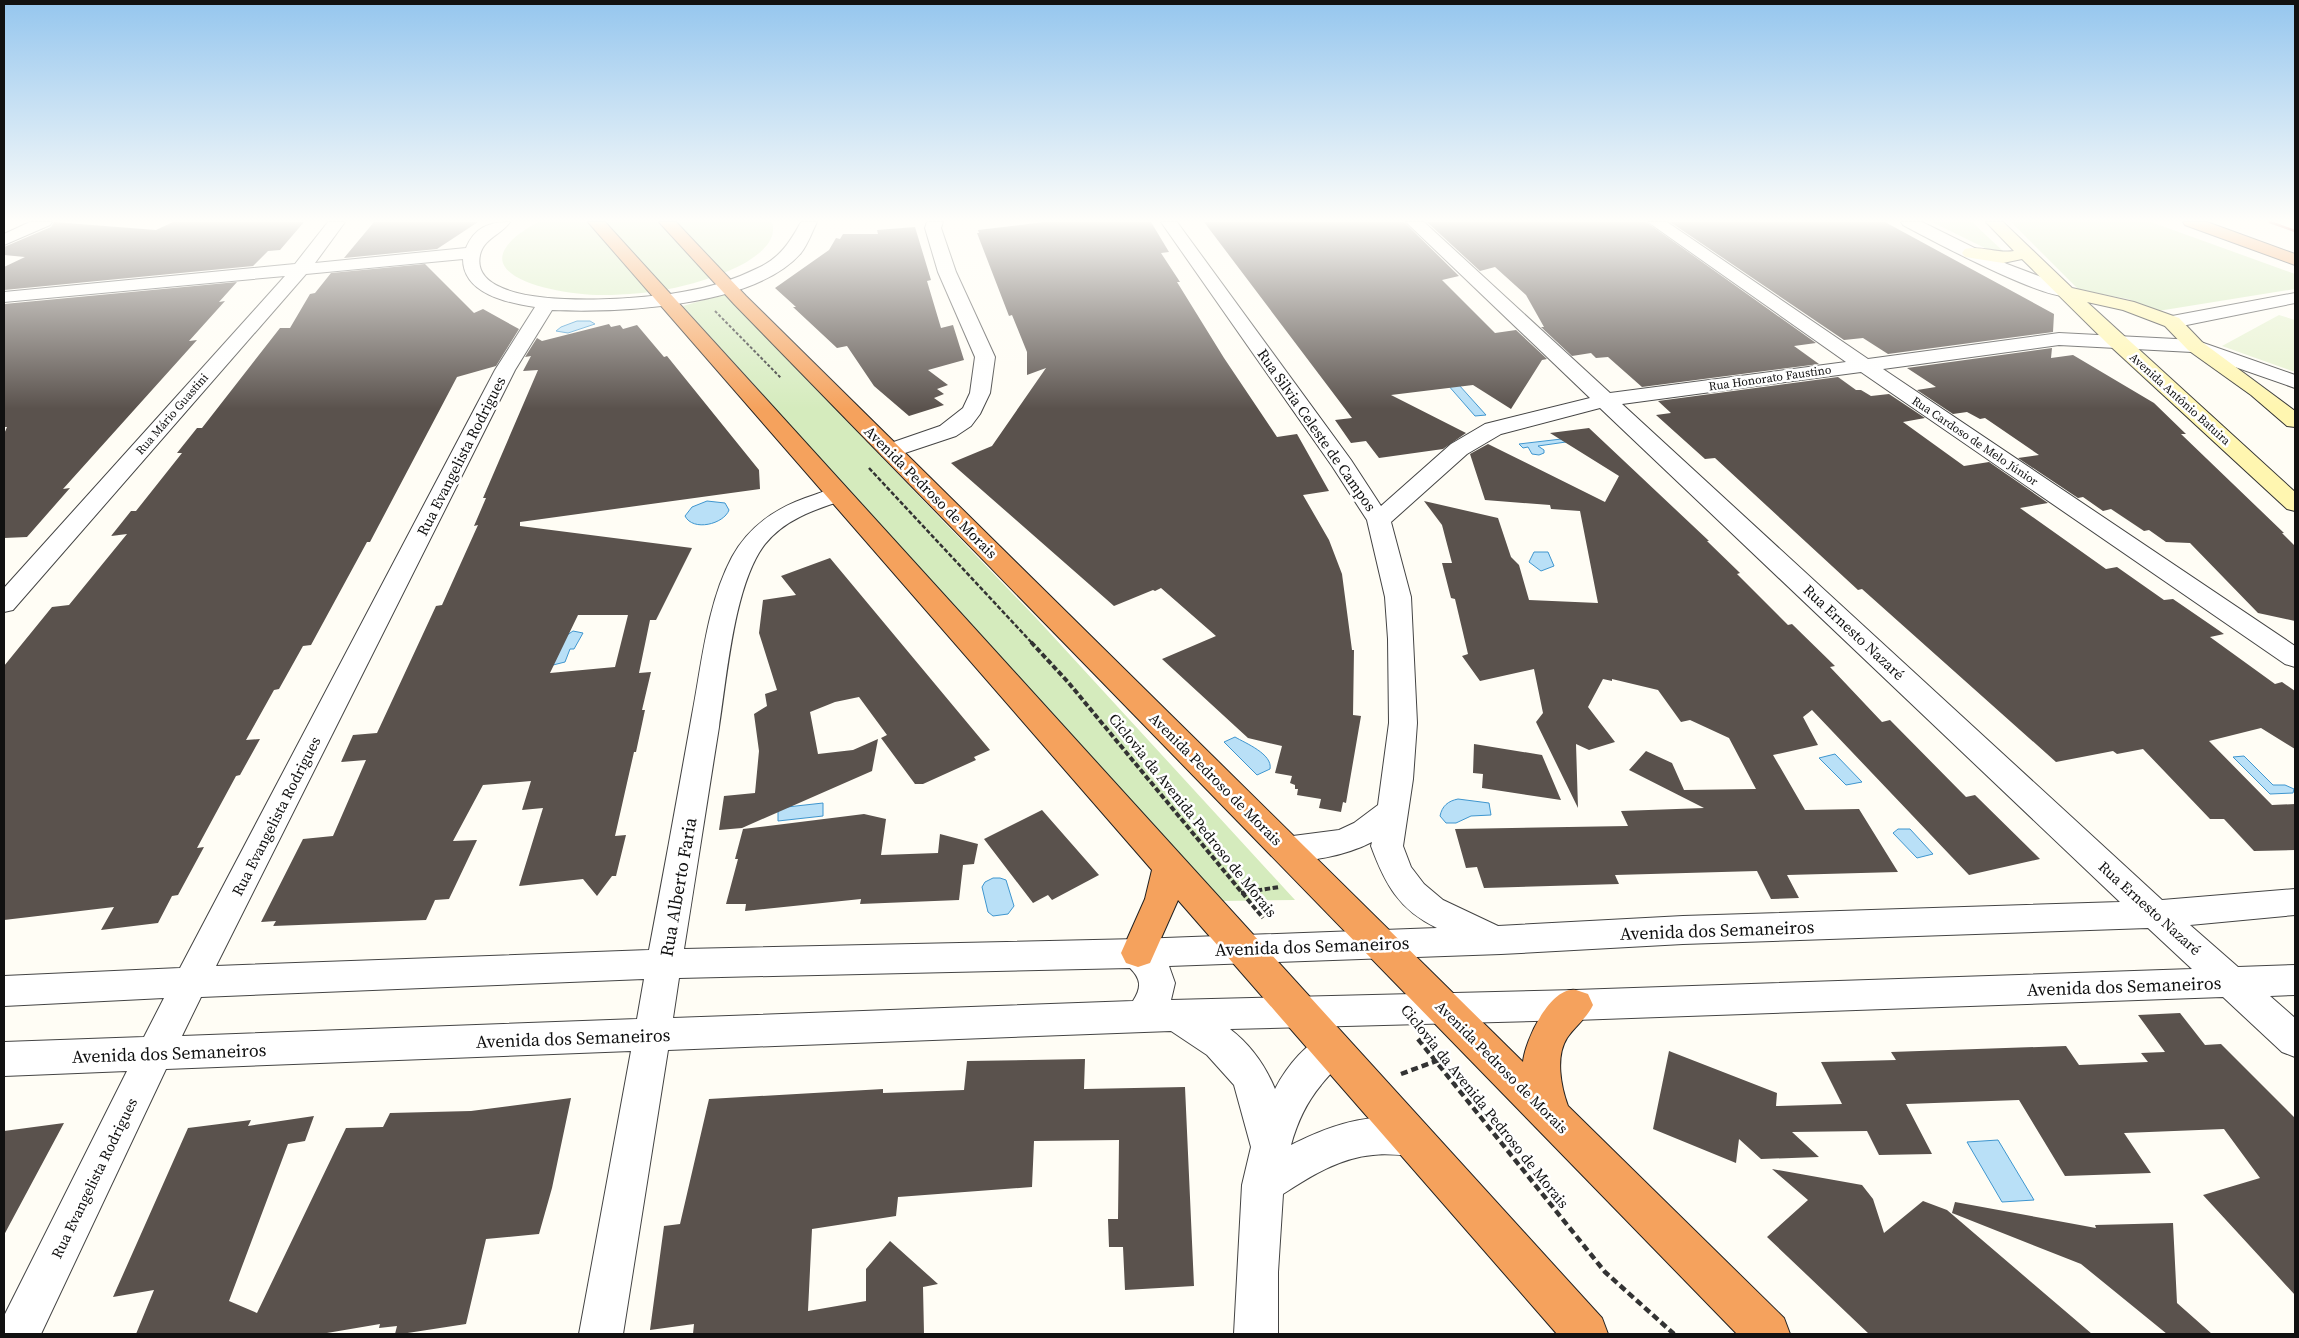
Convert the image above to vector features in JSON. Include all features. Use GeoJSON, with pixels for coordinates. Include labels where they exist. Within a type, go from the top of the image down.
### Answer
{"type":"FeatureCollection","features":[{"type":"Feature","properties":{"kind":"highway"},"geometry":{"type":"LineString","coordinates":[[653,284],[1586,1334]]}},
{"type":"Feature","properties":{"kind":"highway","name":"Avenida Pedroso de Morais"},"geometry":{"type":"LineString","coordinates":[[727,286],[1768,1334]]}},
{"type":"Feature","properties":{"kind":"highway"},"geometry":{"type":"LineString","coordinates":[[1138,953],[1162,899],[1169,866]]}},
{"type":"Feature","properties":{"kind":"highway"},"geometry":{"type":"LineString","coordinates":[[1554,1119],[1544,1098],[1542,1059],[1552,1027],[1560,1016],[1575,1005]]}},
{"type":"Feature","properties":{"kind":"street"},"geometry":{"type":"LineString","coordinates":[[4,297],[142,284]]}},
{"type":"Feature","properties":{"kind":"street","name":"Rua Mário Guastini"},"geometry":{"type":"LineString","coordinates":[[4,604],[287,284]]}},
{"type":"Feature","properties":{"kind":"street"},"geometry":{"type":"LineString","coordinates":[[485,284],[493,290],[516,299],[546,305],[609,307],[668,301],[731,284]]}},
{"type":"Feature","properties":{"kind":"street"},"geometry":{"type":"LineString","coordinates":[[890,451],[948,431],[963,421],[973,410],[980,393],[985,357],[953,284]]}},
{"type":"Feature","properties":{"kind":"street","name":"Rua Silvia Celeste de Campos"},"geometry":{"type":"LineString","coordinates":[[1214,284],[1343,465],[1379,520],[1398,597],[1401,639],[1403,723],[1398,779],[1391,812],[1387,846],[1397,872],[1412,893],[1431,910],[1494,940]]}},
{"type":"Feature","properties":{"kind":"street","name":"Rua Ernesto Nazaré"},"geometry":{"type":"LineString","coordinates":[[1482,284],[2155,914],[2295,1041]]}},
{"type":"Feature","properties":{"kind":"street","name":"Rua Cardoso de Melo Júnior"},"geometry":{"type":"LineString","coordinates":[[1747,284],[2217,607],[2295,658]]}},
{"type":"Feature","properties":{"kind":"street"},"geometry":{"type":"LineString","coordinates":[[2045,284],[2065,292],[2128,306],[2172,322],[2195,346],[2258,391],[2295,421]]}},
{"type":"Feature","properties":{"kind":"street","name":"Avenida Antônio Batuira"},"geometry":{"type":"LineString","coordinates":[[2058,284],[2115,340],[2295,504]]}},
{"type":"Feature","properties":{"kind":"street"},"geometry":{"type":"LineString","coordinates":[[2172,322],[2295,298]]}},
{"type":"Feature","properties":{"kind":"street","name":"Rua Evangelista Rodrigues"},"geometry":{"type":"LineString","coordinates":[[18,1334],[190,982],[505,370],[546,305]]}},
{"type":"Feature","properties":{"kind":"street","name":"Rua Honorato Faustino"},"geometry":{"type":"LineString","coordinates":[[1379,520],[1459,449],[1493,429],[1607,400],[2059,339],[2115,340],[2195,346],[2295,382]]}},
{"type":"Feature","properties":{"kind":"street"},"geometry":{"type":"LineString","coordinates":[[2258,391],[2295,392]]}},
{"type":"Feature","properties":{"kind":"street","name":"Rua Alberto Faria"},"geometry":{"type":"LineString","coordinates":[[601,1334],[717,654],[733,583],[744,554],[767,529],[788,513],[839,494]]}},
{"type":"Feature","properties":{"kind":"street"},"geometry":{"type":"LineString","coordinates":[[1285,849],[1334,844],[1353,839],[1369,831],[1391,812]]}},
{"type":"Feature","properties":{"kind":"street","name":"Avenida dos Semaneiros"},"geometry":{"type":"LineString","coordinates":[[4,992],[190,982],[665,964],[1138,953],[1378,942],[1494,940],[1683,930],[2155,914],[2295,902]]}},
{"type":"Feature","properties":{"kind":"street"},"geometry":{"type":"LineString","coordinates":[[1138,953],[1154,968],[1158,984],[1154,1000],[1159,1016],[1222,1044],[1239,1062],[1254,1085],[1270,1145]]}},
{"type":"Feature","properties":{"kind":"street","name":"Avenida dos Semaneiros"},"geometry":{"type":"LineString","coordinates":[[4,1060],[1159,1016],[1575,1005],[2295,980]]}},
{"type":"Feature","properties":{"kind":"street"},"geometry":{"type":"LineString","coordinates":[[1256,1334],[1255,1298],[1262,1185],[1270,1145],[1303,1077],[1332,1048]]}},
{"type":"Feature","properties":{"kind":"street"},"geometry":{"type":"LineString","coordinates":[[1262,1185],[1301,1159],[1347,1141],[1374,1136],[1412,1138]]}},
{"type":"Feature","properties":{"kind":"path"},"geometry":{"type":"LineString","coordinates":[[699,294],[788,384]]}},
{"type":"Feature","properties":{"kind":"path","name":"Ciclovia da Avenida Pedroso de Morais"},"geometry":{"type":"LineString","coordinates":[[866,465],[1068,682],[1286,946]]}},
{"type":"Feature","properties":{"kind":"path"},"geometry":{"type":"LineString","coordinates":[[1199,899],[1317,881]]}},
{"type":"Feature","properties":{"kind":"path","name":"Ciclovia da Avenida Pedroso de Morais"},"geometry":{"type":"LineString","coordinates":[[1394,1010],[1605,1272],[1674,1334]]}},
{"type":"Feature","properties":{"kind":"green space"},"geometry":{"type":"Polygon","coordinates":[[[535,284],[688,284],[657,291],[620,295],[582,294],[559,291],[535,284]]]}},
{"type":"Feature","properties":{"kind":"green space"},"geometry":{"type":"Polygon","coordinates":[[[2073,284],[2295,284],[2295,289],[2158,311],[2128,299],[2079,290],[2073,284]]]}},
{"type":"Feature","properties":{"kind":"green space"},"geometry":{"type":"Polygon","coordinates":[[[725,294],[1038,620],[1295,900],[1219,901],[683,306],[725,294]]]}},
{"type":"Feature","properties":{"kind":"green space"},"geometry":{"type":"Polygon","coordinates":[[[2279,315],[2295,320],[2295,372],[2222,346],[2279,315]]]}},
{"type":"Feature","properties":{"kind":"water"},"geometry":{"type":"Polygon","coordinates":[[[577,321],[590,321],[595,324],[568,333],[556,331],[561,327],[577,321]]]}},
{"type":"Feature","properties":{"kind":"water"},"geometry":{"type":"Polygon","coordinates":[[[1450,375],[1486,415],[1475,416],[1440,376],[1450,375]]]}},
{"type":"Feature","properties":{"kind":"water"},"geometry":{"type":"Polygon","coordinates":[[[1570,438],[1573,441],[1538,446],[1544,450],[1544,453],[1539,455],[1532,454],[1528,447],[1523,448],[1519,444],[1570,438]]]}},
{"type":"Feature","properties":{"kind":"water"},"geometry":{"type":"Polygon","coordinates":[[[707,501],[725,503],[729,510],[721,519],[708,524],[701,525],[689,521],[685,516],[692,507],[707,501]]]}},
{"type":"Feature","properties":{"kind":"water"},"geometry":{"type":"Polygon","coordinates":[[[1534,552],[1548,552],[1554,566],[1541,571],[1529,562],[1534,552]]]}},
{"type":"Feature","properties":{"kind":"water"},"geometry":{"type":"Polygon","coordinates":[[[573,631],[583,633],[574,649],[570,649],[565,662],[553,665],[545,650],[573,631]]]}},
{"type":"Feature","properties":{"kind":"water"},"geometry":{"type":"Polygon","coordinates":[[[1235,737],[1263,754],[1270,764],[1270,769],[1257,775],[1224,742],[1235,737]]]}},
{"type":"Feature","properties":{"kind":"water"},"geometry":{"type":"Polygon","coordinates":[[[1835,754],[1862,782],[1846,785],[1819,758],[1835,754]]]}},
{"type":"Feature","properties":{"kind":"water"},"geometry":{"type":"Polygon","coordinates":[[[2244,756],[2273,785],[2285,785],[2294,789],[2293,793],[2270,794],[2233,757],[2244,756]]]}},
{"type":"Feature","properties":{"kind":"water"},"geometry":{"type":"Polygon","coordinates":[[[1458,799],[1489,803],[1491,815],[1471,816],[1456,823],[1446,823],[1440,816],[1442,809],[1451,801],[1458,799]]]}},
{"type":"Feature","properties":{"kind":"water"},"geometry":{"type":"Polygon","coordinates":[[[823,803],[823,816],[778,821],[778,808],[823,803]]]}},
{"type":"Feature","properties":{"kind":"water"},"geometry":{"type":"Polygon","coordinates":[[[1898,829],[1910,829],[1933,854],[1917,858],[1893,833],[1898,829]]]}},
{"type":"Feature","properties":{"kind":"water"},"geometry":{"type":"Polygon","coordinates":[[[993,878],[1006,880],[1014,906],[1008,914],[993,916],[988,912],[982,887],[985,882],[993,878]]]}},
{"type":"Feature","properties":{"kind":"water"},"geometry":{"type":"Polygon","coordinates":[[[1998,1140],[2034,1200],[2002,1202],[1967,1142],[1998,1140]]]}},
{"type":"Feature","properties":{"kind":"building"},"geometry":{"type":"Polygon","coordinates":[[[4,284],[62,284],[4,290],[4,284]]]}},
{"type":"Feature","properties":{"kind":"building"},"geometry":{"type":"Polygon","coordinates":[[[211,284],[235,284],[219,302],[225,301],[189,341],[197,340],[63,489],[70,488],[27,537],[4,538],[4,434],[7,427],[4,427],[4,304],[211,284]]]}},
{"type":"Feature","properties":{"kind":"building"},"geometry":{"type":"Polygon","coordinates":[[[322,284],[445,284],[474,313],[483,309],[519,329],[496,366],[457,377],[370,542],[367,542],[311,645],[303,646],[279,689],[274,690],[246,740],[260,739],[240,775],[236,776],[197,848],[204,847],[178,895],[172,896],[158,923],[101,930],[114,907],[4,920],[4,666],[52,607],[69,605],[127,534],[111,536],[131,511],[136,511],[182,453],[177,453],[197,428],[202,428],[280,328],[290,328],[310,294],[315,293],[322,284]]]}},
{"type":"Feature","properties":{"kind":"building"},"geometry":{"type":"Polygon","coordinates":[[[780,284],[928,284],[941,328],[953,325],[964,360],[928,370],[948,385],[937,389],[944,394],[934,398],[944,405],[909,416],[874,386],[847,346],[837,348],[775,288],[780,284]]]}},
{"type":"Feature","properties":{"kind":"building"},"geometry":{"type":"Polygon","coordinates":[[[997,284],[1179,284],[1224,358],[1277,437],[1297,434],[1329,491],[1303,495],[1329,540],[1342,574],[1352,650],[1354,650],[1353,715],[1361,716],[1346,803],[1343,802],[1341,812],[1319,808],[1321,799],[1297,795],[1298,789],[1295,789],[1295,785],[1290,783],[1292,776],[1275,773],[1282,746],[1248,738],[1162,659],[1216,636],[1161,588],[1114,606],[951,463],[992,446],[1046,368],[1027,375],[1027,352],[1012,315],[1009,316],[997,284]]]}},
{"type":"Feature","properties":{"kind":"building"},"geometry":{"type":"Polygon","coordinates":[[[1251,284],[1446,284],[1495,333],[1516,330],[1547,359],[1542,360],[1511,409],[1473,385],[1391,395],[1466,433],[1443,449],[1379,458],[1366,441],[1351,443],[1335,420],[1352,418],[1251,284]]]}},
{"type":"Feature","properties":{"kind":"building"},"geometry":{"type":"Polygon","coordinates":[[[1514,284],[1734,284],[1816,343],[1794,346],[1819,364],[1642,387],[1608,357],[1596,358],[1591,353],[1572,356],[1541,327],[1544,327],[1526,295],[1514,284]]]}},
{"type":"Feature","properties":{"kind":"building"},"geometry":{"type":"Polygon","coordinates":[[[1762,284],[2000,284],[2054,314],[2053,332],[1888,354],[1863,338],[1844,340],[1762,284]]]}},
{"type":"Feature","properties":{"kind":"building"},"geometry":{"type":"Polygon","coordinates":[[[609,324],[611,327],[620,325],[623,329],[637,325],[664,357],[667,356],[759,470],[760,489],[520,522],[520,526],[692,548],[656,620],[650,620],[639,673],[651,672],[642,710],[645,710],[636,752],[634,752],[615,836],[626,835],[616,876],[612,876],[597,896],[583,879],[519,886],[543,808],[522,810],[531,781],[483,785],[453,841],[477,840],[449,899],[435,900],[426,920],[273,926],[276,921],[261,922],[303,839],[333,836],[366,760],[341,762],[353,735],[377,733],[436,606],[442,605],[478,525],[474,526],[486,498],[483,498],[538,370],[523,371],[531,356],[525,357],[537,338],[542,341],[609,324]],[[578,615],[550,673],[615,667],[628,615],[578,615]]]}},
{"type":"Feature","properties":{"kind":"building"},"geometry":{"type":"Polygon","coordinates":[[[2052,348],[2051,358],[2073,355],[2154,403],[2186,434],[2181,434],[2284,533],[2282,533],[2295,546],[2295,621],[2258,613],[2190,543],[2166,542],[2149,530],[2144,531],[2111,509],[2103,511],[2083,497],[2078,498],[2018,458],[2039,455],[1985,418],[1980,419],[1967,412],[1953,414],[1917,390],[1936,387],[1907,368],[2052,348]]]}},
{"type":"Feature","properties":{"kind":"building"},"geometry":{"type":"Polygon","coordinates":[[[1838,377],[1856,390],[1861,390],[1871,396],[1889,394],[1925,418],[1903,422],[1964,466],[1989,462],[2048,503],[2020,508],[2106,569],[2117,567],[2164,600],[2173,599],[2224,634],[2210,637],[2275,684],[2282,682],[2295,691],[2295,749],[2261,728],[2209,741],[2272,805],[2295,804],[2295,850],[2254,851],[2224,819],[2210,819],[2143,749],[2117,754],[2113,751],[2056,762],[1862,589],[1858,590],[1715,458],[1705,459],[1656,415],[1671,413],[1658,401],[1838,377]]]}},
{"type":"Feature","properties":{"kind":"building"},"geometry":{"type":"Polygon","coordinates":[[[1589,428],[1709,541],[1707,541],[1740,573],[1737,574],[1788,625],[1792,624],[1835,666],[1830,667],[1882,722],[1890,720],[1966,797],[1975,795],[2040,859],[1969,875],[1812,710],[1803,717],[1818,745],[1773,755],[1805,810],[1859,809],[1898,872],[1787,875],[1799,898],[1771,899],[1757,871],[1615,875],[1619,884],[1484,888],[1477,867],[1466,868],[1455,829],[1628,826],[1621,811],[1704,808],[1629,770],[1646,751],[1672,763],[1684,790],[1756,789],[1729,738],[1690,720],[1681,722],[1658,690],[1612,679],[1612,681],[1603,679],[1588,707],[1615,742],[1589,750],[1576,744],[1578,808],[1536,722],[1543,713],[1534,669],[1480,681],[1462,656],[1468,654],[1455,599],[1451,598],[1442,563],[1452,563],[1442,525],[1424,501],[1498,518],[1511,557],[1519,565],[1529,600],[1598,603],[1580,511],[1551,509],[1550,505],[1485,500],[1470,454],[1488,444],[1605,502],[1619,476],[1550,433],[1589,428]]]}},
{"type":"Feature","properties":{"kind":"building"},"geometry":{"type":"Polygon","coordinates":[[[830,558],[990,750],[974,757],[976,760],[923,784],[915,784],[881,738],[887,735],[859,697],[835,702],[810,712],[818,754],[853,750],[878,739],[872,771],[742,828],[719,830],[724,796],[755,793],[759,751],[754,714],[767,706],[765,694],[777,690],[759,633],[763,600],[796,595],[781,576],[830,558]]]}},
{"type":"Feature","properties":{"kind":"building"},"geometry":{"type":"Polygon","coordinates":[[[1474,744],[1542,755],[1561,800],[1482,788],[1483,774],[1473,773],[1474,744]]]}},
{"type":"Feature","properties":{"kind":"building"},"geometry":{"type":"Polygon","coordinates":[[[1042,810],[1099,875],[1052,900],[1048,895],[1033,903],[984,839],[1042,810]]]}},
{"type":"Feature","properties":{"kind":"building"},"geometry":{"type":"Polygon","coordinates":[[[864,814],[886,819],[881,855],[938,853],[940,834],[978,844],[974,864],[963,865],[959,900],[860,904],[861,899],[745,911],[746,904],[726,904],[738,859],[735,859],[743,829],[864,814]]]}},
{"type":"Feature","properties":{"kind":"building"},"geometry":{"type":"Polygon","coordinates":[[[2180,1013],[2205,1045],[2221,1044],[2295,1118],[2295,1295],[2203,1195],[2260,1178],[2224,1129],[2124,1133],[2151,1173],[2065,1176],[2019,1100],[1906,1104],[1932,1154],[1879,1155],[1867,1131],[1792,1132],[1819,1157],[1761,1159],[1739,1139],[1736,1163],[1653,1129],[1669,1051],[1777,1093],[1776,1106],[1842,1104],[1821,1062],[1896,1060],[1891,1052],[2066,1046],[2079,1065],[2148,1062],[2141,1053],[2165,1052],[2138,1015],[2180,1013]]]}},
{"type":"Feature","properties":{"kind":"building"},"geometry":{"type":"Polygon","coordinates":[[[1085,1059],[1084,1089],[1185,1087],[1194,1286],[1125,1290],[1123,1247],[1109,1247],[1108,1219],[1118,1219],[1119,1140],[1034,1141],[1032,1187],[898,1197],[896,1216],[812,1229],[808,1311],[866,1301],[866,1269],[890,1241],[938,1284],[923,1287],[924,1334],[693,1334],[694,1324],[650,1330],[664,1226],[680,1224],[709,1099],[883,1089],[883,1093],[964,1090],[967,1061],[1085,1059]]]}},
{"type":"Feature","properties":{"kind":"building"},"geometry":{"type":"Polygon","coordinates":[[[571,1098],[552,1188],[539,1234],[486,1239],[466,1324],[401,1334],[395,1334],[397,1326],[379,1328],[380,1324],[321,1334],[136,1334],[154,1290],[113,1297],[188,1128],[251,1120],[248,1126],[314,1116],[305,1141],[288,1144],[229,1301],[257,1313],[346,1128],[383,1127],[390,1113],[471,1111],[571,1098]]]}},
{"type":"Feature","properties":{"kind":"building"},"geometry":{"type":"Polygon","coordinates":[[[64,1123],[4,1235],[4,1131],[64,1123]]]}},
{"type":"Feature","properties":{"kind":"building"},"geometry":{"type":"Polygon","coordinates":[[[1772,1169],[1862,1185],[1873,1199],[1884,1233],[1923,1201],[1947,1210],[2092,1334],[1869,1334],[1767,1237],[1808,1200],[1772,1169]]]}},
{"type":"Feature","properties":{"kind":"building"},"geometry":{"type":"Polygon","coordinates":[[[1955,1202],[2096,1228],[2095,1225],[2173,1223],[2177,1303],[2212,1334],[2167,1334],[2081,1264],[1952,1213],[1955,1202]]]}}]}
